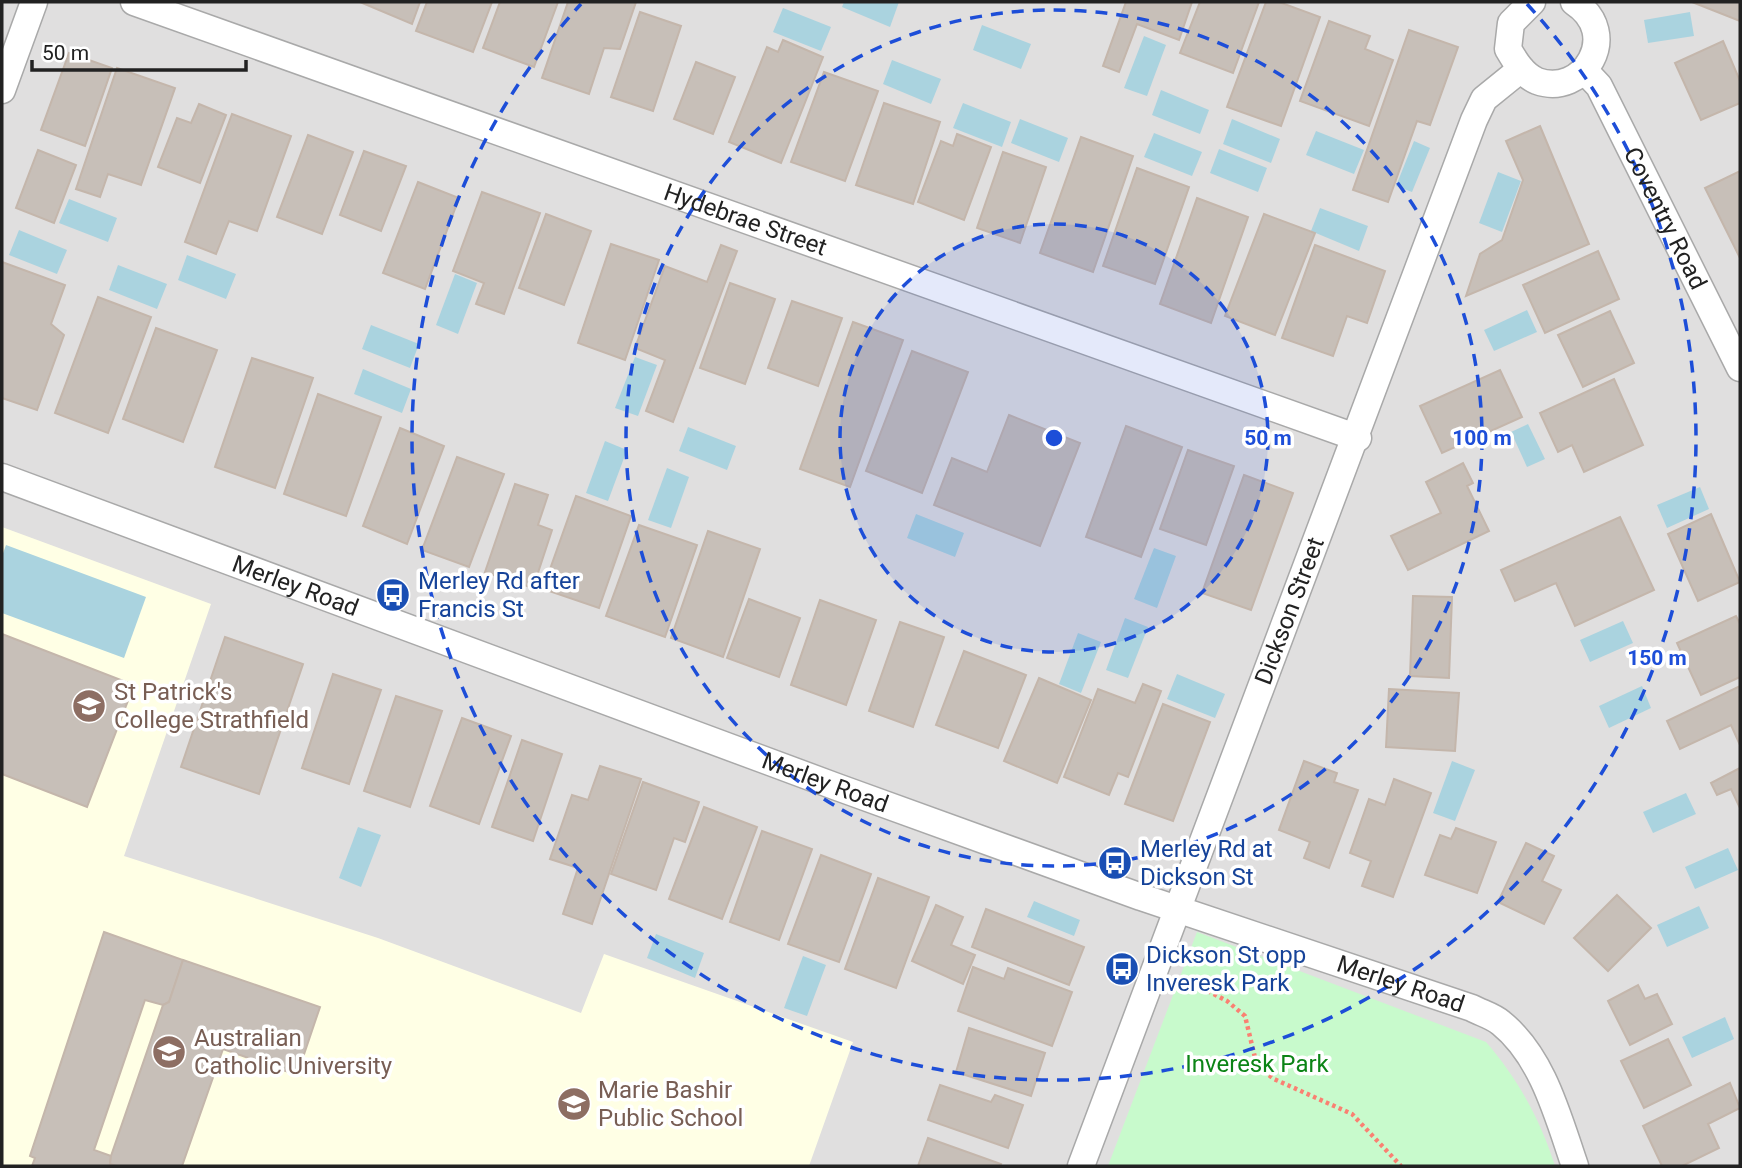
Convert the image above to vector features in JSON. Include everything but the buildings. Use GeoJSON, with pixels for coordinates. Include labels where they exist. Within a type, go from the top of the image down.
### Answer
{"type":"FeatureCollection","features":[{"type":"Feature","properties":{"kind":"street"},"geometry":{"type":"LineString","coordinates":[[2,90],[34,2]]}},
{"type":"Feature","properties":{"kind":"street","name":"Hydebrae Street"},"geometry":{"type":"LineString","coordinates":[[134,2],[1358,438]]}},
{"type":"Feature","properties":{"kind":"street"},"geometry":{"type":"LineString","coordinates":[[1526,3],[1511,23],[1508,49],[1521,69],[1537,81],[1555,83],[1572,79],[1584,70],[1594,56],[1598,28],[1586,5]]}},
{"type":"Feature","properties":{"kind":"street","name":"Dickson Street"},"geometry":{"type":"LineString","coordinates":[[1081,1166],[1358,438],[1474,120],[1484,99],[1521,69]]}},
{"type":"Feature","properties":{"kind":"street","name":"Coventry Road"},"geometry":{"type":"LineString","coordinates":[[1584,70],[1599,86],[1740,369]]}},
{"type":"Feature","properties":{"kind":"street","name":"Merley Road"},"geometry":{"type":"LineString","coordinates":[[2,477],[446,644],[1180,908],[1472,1009],[1499,1021],[1519,1041],[1544,1082],[1575,1166]]}},
{"type":"Feature","properties":{"kind":"path"},"geometry":{"type":"LineString","coordinates":[[1189,981],[1227,1001],[1245,1016],[1257,1066],[1274,1079],[1352,1114],[1401,1166]]}},
{"type":"Feature","properties":{"kind":"shaded area"},"geometry":{"type":"Polygon","coordinates":[[[2,2],[1740,2],[1740,1166],[2,1166],[2,2]]]}},
{"type":"Feature","properties":{"kind":"shaded area"},"geometry":{"type":"Polygon","coordinates":[[[2,527],[211,604],[124,856],[378,938],[581,1013],[604,954],[853,1042],[809,1166],[2,1166],[2,527]]]}},
{"type":"Feature","properties":{"kind":"green space","name":"Inveresk Park"},"geometry":{"type":"Polygon","coordinates":[[[1197,932],[1486,1042],[1527,1100],[1555,1166],[1108,1166],[1197,932]]]}},
{"type":"Feature","properties":{"kind":"water"},"geometry":{"type":"Polygon","coordinates":[[[844,2],[899,2],[890,27],[842,7],[844,2]]]}},
{"type":"Feature","properties":{"kind":"water"},"geometry":{"type":"Polygon","coordinates":[[[783,8],[831,27],[821,51],[773,32],[783,8]]]}},
{"type":"Feature","properties":{"kind":"water"},"geometry":{"type":"Polygon","coordinates":[[[1690,12],[1694,36],[1648,43],[1644,20],[1690,12]]]}},
{"type":"Feature","properties":{"kind":"water"},"geometry":{"type":"Polygon","coordinates":[[[982,25],[1031,44],[1021,69],[973,50],[982,25]]]}},
{"type":"Feature","properties":{"kind":"water"},"geometry":{"type":"Polygon","coordinates":[[[1144,36],[1166,45],[1147,96],[1124,88],[1144,36]]]}},
{"type":"Feature","properties":{"kind":"water"},"geometry":{"type":"Polygon","coordinates":[[[892,60],[941,79],[931,104],[883,84],[892,60]]]}},
{"type":"Feature","properties":{"kind":"water"},"geometry":{"type":"Polygon","coordinates":[[[1161,90],[1209,110],[1200,134],[1152,115],[1161,90]]]}},
{"type":"Feature","properties":{"kind":"water"},"geometry":{"type":"Polygon","coordinates":[[[963,103],[1011,122],[1002,147],[953,128],[963,103]]]}},
{"type":"Feature","properties":{"kind":"water"},"geometry":{"type":"Polygon","coordinates":[[[1020,119],[1068,138],[1059,162],[1011,143],[1020,119]]]}},
{"type":"Feature","properties":{"kind":"water"},"geometry":{"type":"Polygon","coordinates":[[[1232,119],[1280,139],[1271,163],[1223,144],[1232,119]]]}},
{"type":"Feature","properties":{"kind":"water"},"geometry":{"type":"Polygon","coordinates":[[[1316,131],[1364,150],[1354,174],[1306,155],[1316,131]]]}},
{"type":"Feature","properties":{"kind":"water"},"geometry":{"type":"Polygon","coordinates":[[[1154,133],[1202,152],[1192,176],[1144,157],[1154,133]]]}},
{"type":"Feature","properties":{"kind":"water"},"geometry":{"type":"Polygon","coordinates":[[[1414,141],[1430,148],[1412,192],[1396,186],[1414,141]]]}},
{"type":"Feature","properties":{"kind":"water"},"geometry":{"type":"Polygon","coordinates":[[[1219,149],[1267,168],[1258,192],[1210,173],[1219,149]]]}},
{"type":"Feature","properties":{"kind":"water"},"geometry":{"type":"Polygon","coordinates":[[[1498,172],[1521,181],[1502,232],[1479,223],[1498,172]]]}},
{"type":"Feature","properties":{"kind":"water"},"geometry":{"type":"Polygon","coordinates":[[[69,199],[117,218],[108,242],[59,223],[69,199]]]}},
{"type":"Feature","properties":{"kind":"water"},"geometry":{"type":"Polygon","coordinates":[[[1320,208],[1368,226],[1359,251],[1311,231],[1320,208]]]}},
{"type":"Feature","properties":{"kind":"water"},"geometry":{"type":"Polygon","coordinates":[[[19,230],[67,250],[57,274],[9,255],[19,230]]]}},
{"type":"Feature","properties":{"kind":"water"},"geometry":{"type":"Polygon","coordinates":[[[187,255],[236,274],[226,299],[178,280],[187,255]]]}},
{"type":"Feature","properties":{"kind":"water"},"geometry":{"type":"Polygon","coordinates":[[[118,265],[167,284],[157,309],[109,290],[118,265]]]}},
{"type":"Feature","properties":{"kind":"water"},"geometry":{"type":"Polygon","coordinates":[[[455,274],[477,283],[458,334],[436,325],[455,274]]]}},
{"type":"Feature","properties":{"kind":"water"},"geometry":{"type":"Polygon","coordinates":[[[1527,310],[1537,332],[1494,351],[1484,330],[1527,310]]]}},
{"type":"Feature","properties":{"kind":"water"},"geometry":{"type":"Polygon","coordinates":[[[371,325],[419,344],[410,368],[362,349],[371,325]]]}},
{"type":"Feature","properties":{"kind":"water"},"geometry":{"type":"Polygon","coordinates":[[[635,357],[657,365],[638,416],[615,408],[635,357]]]}},
{"type":"Feature","properties":{"kind":"water"},"geometry":{"type":"Polygon","coordinates":[[[363,369],[411,389],[402,413],[354,394],[363,369]]]}},
{"type":"Feature","properties":{"kind":"water"},"geometry":{"type":"Polygon","coordinates":[[[1528,424],[1545,459],[1527,467],[1511,432],[1528,424]]]}},
{"type":"Feature","properties":{"kind":"water"},"geometry":{"type":"Polygon","coordinates":[[[688,427],[736,446],[727,470],[679,451],[688,427]]]}},
{"type":"Feature","properties":{"kind":"water"},"geometry":{"type":"Polygon","coordinates":[[[605,441],[627,450],[608,501],[586,493],[605,441]]]}},
{"type":"Feature","properties":{"kind":"water"},"geometry":{"type":"Polygon","coordinates":[[[667,468],[689,477],[671,528],[648,520],[667,468]]]}},
{"type":"Feature","properties":{"kind":"water"},"geometry":{"type":"Polygon","coordinates":[[[1700,487],[1709,509],[1667,528],[1657,505],[1700,487]]]}},
{"type":"Feature","properties":{"kind":"water"},"geometry":{"type":"Polygon","coordinates":[[[916,514],[964,533],[955,557],[907,538],[916,514]]]}},
{"type":"Feature","properties":{"kind":"water"},"geometry":{"type":"Polygon","coordinates":[[[6,545],[146,597],[124,658],[2,613],[2,556],[6,545]]]}},
{"type":"Feature","properties":{"kind":"water"},"geometry":{"type":"Polygon","coordinates":[[[1154,548],[1176,556],[1157,608],[1134,599],[1154,548]]]}},
{"type":"Feature","properties":{"kind":"water"},"geometry":{"type":"Polygon","coordinates":[[[1125,618],[1148,627],[1128,678],[1106,670],[1125,618]]]}},
{"type":"Feature","properties":{"kind":"water"},"geometry":{"type":"Polygon","coordinates":[[[1623,621],[1633,643],[1590,662],[1580,640],[1623,621]]]}},
{"type":"Feature","properties":{"kind":"water"},"geometry":{"type":"Polygon","coordinates":[[[1078,633],[1101,642],[1081,693],[1059,684],[1078,633]]]}},
{"type":"Feature","properties":{"kind":"water"},"geometry":{"type":"Polygon","coordinates":[[[1177,674],[1225,694],[1215,718],[1167,699],[1177,674]]]}},
{"type":"Feature","properties":{"kind":"water"},"geometry":{"type":"Polygon","coordinates":[[[1642,686],[1651,708],[1609,728],[1599,706],[1642,686]]]}},
{"type":"Feature","properties":{"kind":"water"},"geometry":{"type":"Polygon","coordinates":[[[1452,761],[1475,770],[1455,821],[1433,813],[1452,761]]]}},
{"type":"Feature","properties":{"kind":"water"},"geometry":{"type":"Polygon","coordinates":[[[1686,793],[1696,814],[1653,833],[1643,812],[1686,793]]]}},
{"type":"Feature","properties":{"kind":"water"},"geometry":{"type":"Polygon","coordinates":[[[358,827],[381,835],[361,887],[339,878],[358,827]]]}},
{"type":"Feature","properties":{"kind":"water"},"geometry":{"type":"Polygon","coordinates":[[[1728,848],[1738,870],[1695,889],[1685,867],[1728,848]]]}},
{"type":"Feature","properties":{"kind":"water"},"geometry":{"type":"Polygon","coordinates":[[[1034,901],[1080,920],[1074,936],[1027,917],[1034,901]]]}},
{"type":"Feature","properties":{"kind":"water"},"geometry":{"type":"Polygon","coordinates":[[[1699,906],[1709,928],[1667,947],[1657,925],[1699,906]]]}},
{"type":"Feature","properties":{"kind":"water"},"geometry":{"type":"Polygon","coordinates":[[[656,934],[704,953],[695,978],[647,958],[656,934]]]}},
{"type":"Feature","properties":{"kind":"water"},"geometry":{"type":"Polygon","coordinates":[[[803,956],[826,965],[807,1016],[784,1008],[803,956]]]}},
{"type":"Feature","properties":{"kind":"water"},"geometry":{"type":"Polygon","coordinates":[[[1725,1017],[1734,1039],[1692,1058],[1682,1037],[1725,1017]]]}},
{"type":"Feature","properties":{"kind":"place","name":"Merley Rd after Francis St"},"geometry":{"type":"Point","coordinates":[393,595]}},
{"type":"Feature","properties":{"kind":"place","name":"St Patrick's College Strathfield"},"geometry":{"type":"Point","coordinates":[89,706]}},
{"type":"Feature","properties":{"kind":"place","name":"Merley Rd at Dickson St"},"geometry":{"type":"Point","coordinates":[1115,863]}},
{"type":"Feature","properties":{"kind":"place","name":"Dickson St opp Inveresk Park"},"geometry":{"type":"Point","coordinates":[1122,969]}},
{"type":"Feature","properties":{"kind":"place","name":"Australian Catholic University"},"geometry":{"type":"Point","coordinates":[169,1052]}},
{"type":"Feature","properties":{"kind":"place","name":"Marie Bashir Public School"},"geometry":{"type":"Point","coordinates":[574,1104]}}]}
